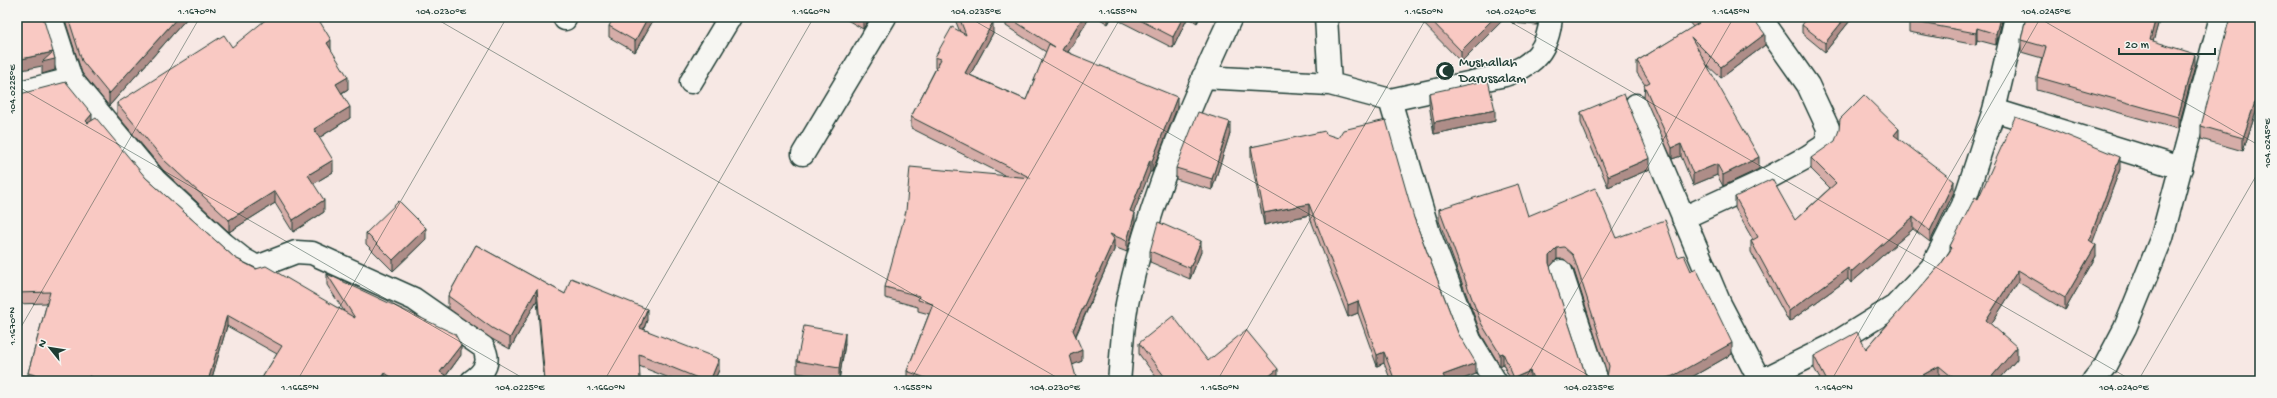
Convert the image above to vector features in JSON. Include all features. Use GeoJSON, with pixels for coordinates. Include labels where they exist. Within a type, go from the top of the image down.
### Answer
{"type":"FeatureCollection","features":[{"type":"Feature","properties":{"kind":"street"},"geometry":{"type":"LineString","coordinates":[[51,17],[71,79],[155,180],[224,244],[243,259],[257,266],[296,252],[312,253],[414,299],[483,347],[488,355],[487,366],[472,381]]}},
{"type":"Feature","properties":{"kind":"street"},"geometry":{"type":"LineString","coordinates":[[691,82],[730,17]]}},
{"type":"Feature","properties":{"kind":"street"},"geometry":{"type":"LineString","coordinates":[[803,154],[885,17]]}},
{"type":"Feature","properties":{"kind":"street"},"geometry":{"type":"LineString","coordinates":[[1119,381],[1128,301],[1143,235],[1203,76],[1231,17]]}},
{"type":"Feature","properties":{"kind":"street"},"geometry":{"type":"LineString","coordinates":[[1326,17],[1330,84]]}},
{"type":"Feature","properties":{"kind":"street"},"geometry":{"type":"LineString","coordinates":[[1203,76],[1330,84],[1390,100],[1505,75],[1522,69],[1538,56],[1549,35],[1550,17]]}},
{"type":"Feature","properties":{"kind":"street"},"geometry":{"type":"LineString","coordinates":[[1683,218],[1759,183],[1807,157],[1824,146],[1827,140],[1828,128],[1808,85],[1760,17]]}},
{"type":"Feature","properties":{"kind":"street"},"geometry":{"type":"LineString","coordinates":[[1636,106],[1720,304],[1760,381],[1829,347],[1895,306],[1932,267],[1963,205],[1994,110],[2016,17]]}},
{"type":"Feature","properties":{"kind":"street"},"geometry":{"type":"LineString","coordinates":[[2093,381],[2105,366],[2125,328],[2162,237],[2221,17]]}},
{"type":"Feature","properties":{"kind":"street"},"geometry":{"type":"LineString","coordinates":[[17,94],[71,79]]}},
{"type":"Feature","properties":{"kind":"street"},"geometry":{"type":"LineString","coordinates":[[1390,100],[1429,233],[1470,340],[1495,381]]}},
{"type":"Feature","properties":{"kind":"street"},"geometry":{"type":"LineString","coordinates":[[1994,110],[2181,168]]}},
{"type":"Feature","properties":{"kind":"street"},"geometry":{"type":"LineString","coordinates":[[1561,271],[1597,381]]}},
{"type":"Feature","properties":{"kind":"building"},"geometry":{"type":"Polygon","coordinates":[[[17,17],[43,17],[53,52],[17,60],[17,17]]]}},
{"type":"Feature","properties":{"kind":"building"},"geometry":{"type":"Polygon","coordinates":[[[68,17],[178,17],[109,94],[82,61],[68,17]]]}},
{"type":"Feature","properties":{"kind":"building"},"geometry":{"type":"Polygon","coordinates":[[[269,17],[317,17],[331,40],[327,43],[348,77],[336,84],[350,107],[314,129],[333,160],[308,175],[324,200],[293,220],[275,191],[229,220],[164,160],[117,103],[224,35],[232,47],[269,17]]]}},
{"type":"Feature","properties":{"kind":"building"},"geometry":{"type":"Polygon","coordinates":[[[614,17],[648,17],[635,41],[609,26],[614,17]]]}},
{"type":"Feature","properties":{"kind":"building"},"geometry":{"type":"Polygon","coordinates":[[[959,17],[984,17],[993,22],[965,73],[1026,100],[1049,44],[1055,47],[1008,17],[1083,17],[1062,50],[1177,97],[1152,161],[1150,160],[1130,211],[1135,213],[1127,241],[1110,234],[1114,239],[1073,330],[1082,350],[1070,355],[1077,381],[933,381],[907,371],[933,304],[918,300],[919,296],[885,287],[906,211],[910,167],[1031,178],[911,117],[941,59],[935,57],[952,27],[966,35],[959,17]]]}},
{"type":"Feature","properties":{"kind":"building"},"geometry":{"type":"Polygon","coordinates":[[[1134,17],[1183,17],[1173,37],[1134,17]]]}},
{"type":"Feature","properties":{"kind":"building"},"geometry":{"type":"Polygon","coordinates":[[[1428,17],[1495,17],[1461,51],[1428,17]]]}},
{"type":"Feature","properties":{"kind":"building"},"geometry":{"type":"Polygon","coordinates":[[[1694,17],[1752,17],[1765,34],[1721,67],[1691,37],[1759,157],[1723,175],[1717,164],[1693,174],[1681,144],[1672,148],[1644,85],[1650,82],[1637,61],[1699,23],[1694,17]]]}},
{"type":"Feature","properties":{"kind":"building"},"geometry":{"type":"Polygon","coordinates":[[[1808,17],[1846,17],[1825,43],[1802,25],[1808,17]]]}},
{"type":"Feature","properties":{"kind":"building"},"geometry":{"type":"Polygon","coordinates":[[[1910,17],[2000,17],[1996,34],[1977,28],[1976,33],[1909,21],[1910,17]]]}},
{"type":"Feature","properties":{"kind":"building"},"geometry":{"type":"Polygon","coordinates":[[[2026,17],[2156,17],[2150,40],[2195,54],[2178,117],[2037,77],[2046,47],[2021,40],[2026,17]]]}},
{"type":"Feature","properties":{"kind":"building"},"geometry":{"type":"Polygon","coordinates":[[[2230,17],[2260,17],[2260,87],[2243,138],[2201,126],[2230,17]]]}},
{"type":"Feature","properties":{"kind":"building"},"geometry":{"type":"Polygon","coordinates":[[[53,52],[55,59],[42,62],[53,52]]]}},
{"type":"Feature","properties":{"kind":"building"},"geometry":{"type":"Polygon","coordinates":[[[1488,80],[1495,110],[1434,122],[1429,93],[1488,80]]]}},
{"type":"Feature","properties":{"kind":"building"},"geometry":{"type":"Polygon","coordinates":[[[66,82],[92,114],[86,121],[88,123],[96,118],[146,178],[235,258],[256,269],[266,266],[355,318],[327,274],[455,334],[461,345],[440,372],[455,381],[405,381],[399,378],[397,381],[385,373],[380,381],[260,381],[282,346],[227,315],[208,381],[101,381],[89,376],[88,381],[57,381],[28,373],[50,292],[17,293],[17,94],[66,82]]]}},
{"type":"Feature","properties":{"kind":"building"},"geometry":{"type":"Polygon","coordinates":[[[1624,94],[1650,158],[1608,176],[1581,112],[1624,94]]]}},
{"type":"Feature","properties":{"kind":"building"},"geometry":{"type":"Polygon","coordinates":[[[1864,95],[1899,129],[1894,135],[1954,181],[1930,231],[1913,217],[1851,272],[1848,268],[1789,311],[1751,241],[1758,237],[1735,197],[1772,179],[1795,220],[1836,183],[1811,158],[1835,141],[1839,130],[1840,119],[1864,95]]]}},
{"type":"Feature","properties":{"kind":"building"},"geometry":{"type":"Polygon","coordinates":[[[1198,112],[1230,122],[1212,179],[1176,168],[1198,112]]]}},
{"type":"Feature","properties":{"kind":"building"},"geometry":{"type":"Polygon","coordinates":[[[2015,117],[2054,130],[2120,157],[2089,240],[2096,245],[2065,298],[2018,270],[1986,320],[2017,347],[1988,381],[1957,381],[1939,366],[1912,381],[1827,381],[1814,356],[1857,332],[1866,349],[1941,264],[1952,248],[1950,246],[1975,197],[1978,199],[2015,117]]]}},
{"type":"Feature","properties":{"kind":"building"},"geometry":{"type":"Polygon","coordinates":[[[1386,120],[1414,218],[1458,333],[1476,363],[1443,375],[1446,381],[1395,381],[1384,352],[1377,355],[1358,301],[1348,305],[1309,204],[1264,213],[1251,147],[1325,131],[1326,134],[1338,138],[1343,130],[1386,120]]]}},
{"type":"Feature","properties":{"kind":"building"},"geometry":{"type":"Polygon","coordinates":[[[1518,184],[1528,216],[1595,188],[1616,238],[1665,220],[1678,257],[1684,255],[1691,271],[1696,268],[1732,343],[1673,376],[1656,381],[1601,381],[1607,377],[1609,366],[1573,255],[1564,247],[1557,248],[1549,256],[1549,263],[1585,373],[1589,379],[1599,381],[1534,381],[1530,371],[1514,378],[1503,353],[1500,354],[1481,323],[1439,209],[1518,184]]]}},
{"type":"Feature","properties":{"kind":"building"},"geometry":{"type":"Polygon","coordinates":[[[399,201],[426,228],[393,260],[366,233],[399,201]]]}},
{"type":"Feature","properties":{"kind":"building"},"geometry":{"type":"Polygon","coordinates":[[[1158,222],[1201,241],[1190,268],[1150,251],[1158,222]]]}},
{"type":"Feature","properties":{"kind":"building"},"geometry":{"type":"Polygon","coordinates":[[[476,245],[565,294],[571,278],[647,309],[640,328],[719,359],[710,381],[705,381],[639,354],[640,381],[545,381],[537,289],[510,338],[492,328],[448,296],[476,245]]]}},
{"type":"Feature","properties":{"kind":"building"},"geometry":{"type":"Polygon","coordinates":[[[1173,316],[1208,361],[1246,330],[1278,369],[1263,381],[1168,381],[1139,343],[1173,316]]]}},
{"type":"Feature","properties":{"kind":"building"},"geometry":{"type":"Polygon","coordinates":[[[804,326],[845,333],[839,368],[797,361],[804,326]]]}},
{"type":"Feature","properties":{"kind":"building"},"geometry":{"type":"Polygon","coordinates":[[[1771,378],[1773,381],[1761,381],[1771,378]]]}},
{"type":"Feature","properties":{"kind":"place","name":"Mushallah Darussalam"},"geometry":{"type":"Point","coordinates":[1445,71]}}]}
